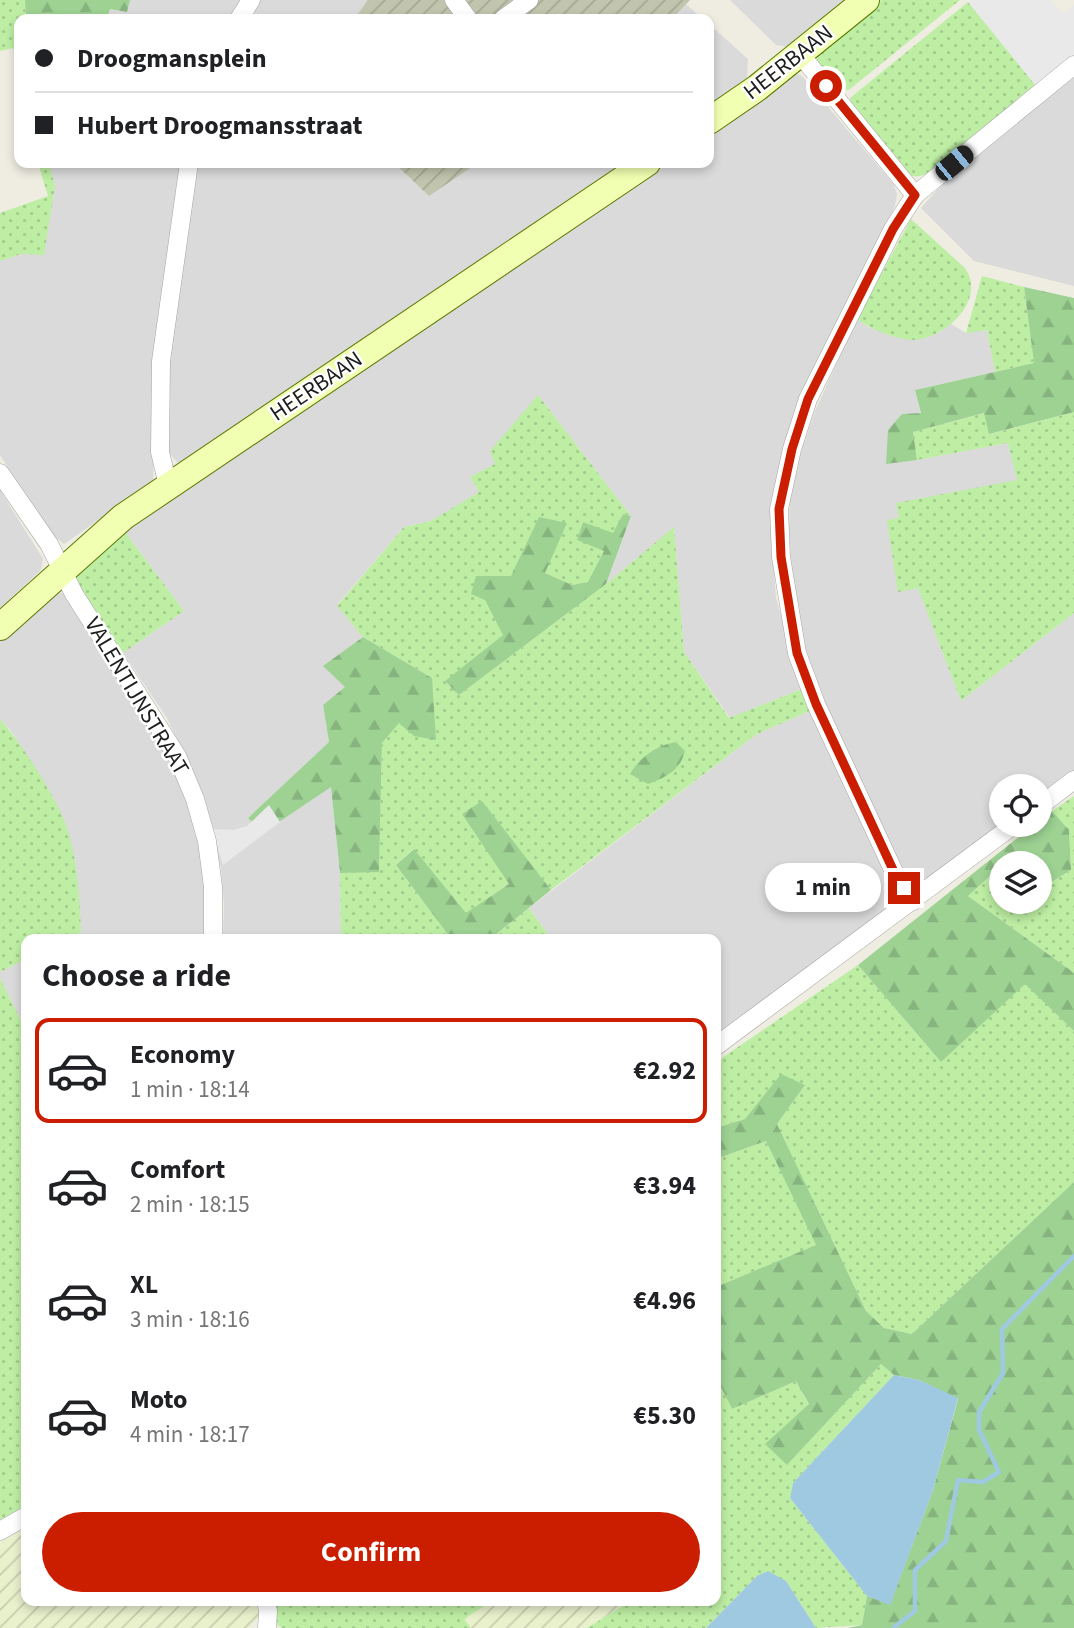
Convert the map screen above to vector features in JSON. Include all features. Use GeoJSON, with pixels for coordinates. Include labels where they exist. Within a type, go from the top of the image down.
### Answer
{"type":"FeatureCollection","features":[{"type":"Feature","properties":{"kind":"street"},"geometry":{"type":"LineString","coordinates":[[510,14],[529,0]]}},
{"type":"Feature","properties":{"kind":"street","name":"HEERBAAN"},"geometry":{"type":"LineString","coordinates":[[714,118],[757,88],[866,0]]}},
{"type":"Feature","properties":{"kind":"street"},"geometry":{"type":"LineString","coordinates":[[800,54],[915,195]]}},
{"type":"Feature","properties":{"kind":"street"},"geometry":{"type":"LineString","coordinates":[[914,901],[895,874],[816,704],[797,653],[781,557],[779,509],[792,449],[808,399],[893,229],[915,195],[1074,65]]}},
{"type":"Feature","properties":{"kind":"street"},"geometry":{"type":"LineString","coordinates":[[168,486],[160,452],[162,351],[188,168]]}},
{"type":"Feature","properties":{"kind":"street","name":"HEERBAAN"},"geometry":{"type":"LineString","coordinates":[[0,627],[123,517],[640,168]]}},
{"type":"Feature","properties":{"kind":"street","name":"VALENTIJNSTRAAT"},"geometry":{"type":"LineString","coordinates":[[0,473],[49,544],[74,594],[167,738],[186,775],[207,841],[213,887],[213,934]]}},
{"type":"Feature","properties":{"kind":"street"},"geometry":{"type":"LineString","coordinates":[[1052,797],[1074,780]]}},
{"type":"Feature","properties":{"kind":"street"},"geometry":{"type":"LineString","coordinates":[[721,1042],[999,837]]}},
{"type":"Feature","properties":{"kind":"street"},"geometry":{"type":"LineString","coordinates":[[0,1531],[21,1519]]}},
{"type":"Feature","properties":{"kind":"street"},"geometry":{"type":"LineString","coordinates":[[267,1606],[267,1628]]}},
{"type":"Feature","properties":{"kind":"shaded area"},"geometry":{"type":"Polygon","coordinates":[[[130,0],[244,0],[235,14],[108,14],[110,9],[127,12],[130,0]]]}},
{"type":"Feature","properties":{"kind":"shaded area"},"geometry":{"type":"Polygon","coordinates":[[[258,0],[368,0],[358,14],[248,14],[258,0]]]}},
{"type":"Feature","properties":{"kind":"shaded area"},"geometry":{"type":"Polygon","coordinates":[[[368,0],[690,0],[677,14],[358,14],[368,0]]]}},
{"type":"Feature","properties":{"kind":"shaded area"},"geometry":{"type":"Polygon","coordinates":[[[730,0],[848,0],[787,47],[776,45],[730,0]]]}},
{"type":"Feature","properties":{"kind":"shaded area"},"geometry":{"type":"Polygon","coordinates":[[[1051,0],[1062,14],[1074,5],[1074,57],[1037,87],[968,2],[1051,0]]]}},
{"type":"Feature","properties":{"kind":"shaded area"},"geometry":{"type":"Polygon","coordinates":[[[686,4],[697,14],[677,14],[686,4]]]}},
{"type":"Feature","properties":{"kind":"shaded area"},"geometry":{"type":"Polygon","coordinates":[[[714,28],[748,59],[747,81],[714,104],[714,28]]]}},
{"type":"Feature","properties":{"kind":"shaded area"},"geometry":{"type":"Polygon","coordinates":[[[795,73],[802,76],[894,185],[897,194],[895,206],[834,331],[772,545],[776,598],[802,689],[730,718],[684,652],[674,528],[606,584],[631,516],[538,395],[480,492],[431,521],[404,527],[337,605],[363,637],[324,666],[346,687],[323,705],[329,742],[248,818],[267,830],[331,786],[340,873],[341,934],[223,934],[221,869],[212,830],[191,769],[167,718],[123,653],[184,611],[125,532],[657,168],[714,168],[714,129],[795,73]]]}},
{"type":"Feature","properties":{"kind":"shaded area"},"geometry":{"type":"Polygon","coordinates":[[[1074,77],[1074,286],[974,261],[921,208],[945,181],[1074,77]]]}},
{"type":"Feature","properties":{"kind":"shaded area"},"geometry":{"type":"Polygon","coordinates":[[[50,168],[183,168],[155,371],[153,482],[64,544],[54,536],[0,455],[0,261],[21,254],[55,186],[50,168]]]}},
{"type":"Feature","properties":{"kind":"shaded area"},"geometry":{"type":"Polygon","coordinates":[[[194,168],[399,168],[429,196],[471,168],[621,168],[179,464],[168,452],[167,369],[194,168]]]}},
{"type":"Feature","properties":{"kind":"shaded area"},"geometry":{"type":"Polygon","coordinates":[[[399,168],[471,168],[429,196],[399,168]]]}},
{"type":"Feature","properties":{"kind":"shaded area"},"geometry":{"type":"Polygon","coordinates":[[[857,319],[868,327],[926,338],[951,324],[966,333],[987,330],[995,372],[915,390],[921,414],[886,463],[1008,443],[1018,481],[897,504],[898,591],[918,587],[961,701],[1074,613],[1074,777],[1052,793],[1052,774],[989,774],[989,834],[933,879],[910,880],[902,873],[821,696],[804,648],[792,573],[790,497],[800,455],[815,411],[857,319]]]}},
{"type":"Feature","properties":{"kind":"shaded area"},"geometry":{"type":"Polygon","coordinates":[[[0,490],[43,559],[41,570],[0,608],[0,490]]]}},
{"type":"Feature","properties":{"kind":"shaded area"},"geometry":{"type":"Polygon","coordinates":[[[55,590],[66,595],[166,750],[190,805],[204,866],[207,934],[77,934],[81,932],[66,825],[53,798],[11,731],[0,719],[0,641],[55,590]]]}},
{"type":"Feature","properties":{"kind":"shaded area"},"geometry":{"type":"Polygon","coordinates":[[[812,710],[890,883],[891,902],[887,911],[721,1030],[721,934],[548,934],[529,908],[757,734],[812,710]]]}},
{"type":"Feature","properties":{"kind":"shaded area"},"geometry":{"type":"Polygon","coordinates":[[[269,805],[280,822],[223,865],[212,829],[234,830],[247,826],[269,805]]]}},
{"type":"Feature","properties":{"kind":"shaded area"},"geometry":{"type":"Polygon","coordinates":[[[21,962],[21,1021],[0,978],[0,972],[21,962]]]}},
{"type":"Feature","properties":{"kind":"shaded area"},"geometry":{"type":"Polygon","coordinates":[[[21,1531],[21,1606],[258,1606],[260,1616],[249,1628],[0,1628],[0,1542],[21,1531]]]}},
{"type":"Feature","properties":{"kind":"shaded area"},"geometry":{"type":"Polygon","coordinates":[[[484,1606],[623,1606],[587,1628],[471,1628],[464,1619],[484,1606]]]}},
{"type":"Feature","properties":{"kind":"green space"},"geometry":{"type":"Polygon","coordinates":[[[0,0],[25,0],[26,14],[14,14],[14,52],[13,48],[0,51],[0,0]]]}},
{"type":"Feature","properties":{"kind":"green space"},"geometry":{"type":"Polygon","coordinates":[[[25,0],[130,0],[127,12],[110,9],[108,14],[26,14],[25,0]]]}},
{"type":"Feature","properties":{"kind":"green space"},"geometry":{"type":"Polygon","coordinates":[[[881,0],[960,0],[850,89],[840,92],[817,61],[817,52],[881,0]]]}},
{"type":"Feature","properties":{"kind":"green space"},"geometry":{"type":"Polygon","coordinates":[[[968,2],[1037,87],[933,170],[920,176],[907,175],[850,102],[850,98],[968,2]]]}},
{"type":"Feature","properties":{"kind":"green space"},"geometry":{"type":"Polygon","coordinates":[[[40,168],[50,168],[55,186],[44,255],[21,254],[0,261],[0,213],[48,196],[40,168]]]}},
{"type":"Feature","properties":{"kind":"green space"},"geometry":{"type":"Polygon","coordinates":[[[911,219],[965,268],[971,292],[960,315],[950,325],[926,338],[914,340],[884,333],[857,319],[911,219]]]}},
{"type":"Feature","properties":{"kind":"green space"},"geometry":{"type":"Polygon","coordinates":[[[982,276],[1024,287],[1034,363],[995,372],[987,330],[966,333],[982,276]]]}},
{"type":"Feature","properties":{"kind":"green space"},"geometry":{"type":"Polygon","coordinates":[[[1024,287],[1074,298],[1074,412],[989,434],[984,413],[913,432],[917,460],[886,464],[888,430],[902,414],[921,413],[915,390],[1034,363],[1024,287]]]}},
{"type":"Feature","properties":{"kind":"green space"},"geometry":{"type":"Polygon","coordinates":[[[538,395],[631,516],[623,514],[613,534],[582,522],[604,551],[589,582],[572,585],[545,573],[539,518],[511,577],[476,576],[503,635],[446,682],[459,695],[606,584],[674,527],[684,652],[729,718],[802,689],[812,710],[757,734],[551,890],[482,802],[462,814],[510,883],[466,914],[413,849],[396,865],[448,934],[341,934],[340,873],[379,871],[382,743],[432,678],[363,637],[337,606],[404,527],[431,521],[479,492],[470,477],[495,464],[490,451],[538,395]]]}},
{"type":"Feature","properties":{"kind":"green space"},"geometry":{"type":"Polygon","coordinates":[[[1074,412],[1074,613],[961,701],[918,588],[898,592],[887,520],[899,518],[896,503],[1017,480],[1008,443],[917,460],[913,432],[985,413],[990,434],[1074,412]]]}},
{"type":"Feature","properties":{"kind":"green space"},"geometry":{"type":"Polygon","coordinates":[[[623,514],[631,516],[606,584],[459,695],[445,681],[503,635],[485,600],[471,594],[476,576],[511,576],[539,517],[567,523],[545,573],[572,585],[588,582],[604,551],[577,540],[583,522],[613,533],[623,514]]]}},
{"type":"Feature","properties":{"kind":"green space"},"geometry":{"type":"Polygon","coordinates":[[[125,532],[184,611],[123,653],[72,575],[125,532]]]}},
{"type":"Feature","properties":{"kind":"green space"},"geometry":{"type":"Polygon","coordinates":[[[363,637],[432,678],[436,740],[414,736],[399,723],[382,743],[379,872],[340,873],[331,787],[267,830],[260,830],[248,818],[329,742],[323,705],[345,687],[323,666],[363,637]]]}},
{"type":"Feature","properties":{"kind":"green space"},"geometry":{"type":"Polygon","coordinates":[[[0,719],[37,770],[66,825],[79,892],[81,932],[21,934],[21,962],[0,972],[0,719]]]}},
{"type":"Feature","properties":{"kind":"green space"},"geometry":{"type":"Polygon","coordinates":[[[676,742],[685,751],[683,758],[680,764],[661,779],[648,784],[630,774],[650,753],[676,742]]]}},
{"type":"Feature","properties":{"kind":"green space"},"geometry":{"type":"Polygon","coordinates":[[[1074,796],[1074,973],[993,914],[1052,914],[1052,882],[1071,870],[1069,830],[1052,811],[1074,796]]]}},
{"type":"Feature","properties":{"kind":"green space"},"geometry":{"type":"Polygon","coordinates":[[[482,801],[551,890],[496,934],[448,934],[396,865],[414,849],[466,913],[509,884],[462,814],[482,801]]]}},
{"type":"Feature","properties":{"kind":"green space"},"geometry":{"type":"Polygon","coordinates":[[[1052,811],[1069,830],[1071,870],[1052,882],[1052,851],[1001,851],[1019,837],[1052,837],[1052,811]]]}},
{"type":"Feature","properties":{"kind":"green space"},"geometry":{"type":"Polygon","coordinates":[[[989,861],[989,877],[968,896],[989,914],[993,914],[1074,973],[1074,1031],[1025,984],[941,1062],[858,965],[989,861]]]}},
{"type":"Feature","properties":{"kind":"green space"},"geometry":{"type":"Polygon","coordinates":[[[989,877],[989,911],[968,896],[989,877]]]}},
{"type":"Feature","properties":{"kind":"green space"},"geometry":{"type":"Polygon","coordinates":[[[529,908],[548,934],[496,934],[529,908]]]}},
{"type":"Feature","properties":{"kind":"green space"},"geometry":{"type":"Polygon","coordinates":[[[858,965],[940,1061],[1025,983],[1074,1031],[1074,1182],[912,1334],[884,1328],[866,1311],[777,1124],[805,1085],[781,1075],[745,1119],[721,1126],[721,1059],[858,965]]]}},
{"type":"Feature","properties":{"kind":"green space"},"geometry":{"type":"Polygon","coordinates":[[[0,978],[21,1021],[21,1508],[0,1520],[0,978]]]}},
{"type":"Feature","properties":{"kind":"green space"},"geometry":{"type":"Polygon","coordinates":[[[781,1074],[805,1085],[777,1124],[866,1311],[884,1328],[912,1334],[1074,1182],[1074,1628],[847,1628],[862,1625],[867,1596],[890,1604],[933,1490],[958,1399],[919,1380],[894,1375],[881,1364],[787,1465],[765,1444],[809,1404],[796,1381],[732,1409],[721,1387],[721,1285],[816,1245],[766,1141],[721,1157],[721,1126],[745,1119],[781,1074]]]}},
{"type":"Feature","properties":{"kind":"green space"},"geometry":{"type":"Polygon","coordinates":[[[766,1141],[817,1245],[721,1285],[721,1157],[766,1141]]]}},
{"type":"Feature","properties":{"kind":"green space"},"geometry":{"type":"Polygon","coordinates":[[[881,1364],[894,1375],[793,1483],[790,1498],[867,1596],[862,1625],[816,1628],[786,1581],[757,1576],[706,1628],[587,1628],[623,1606],[721,1606],[721,1387],[732,1409],[796,1381],[809,1405],[787,1465],[881,1364]]]}},
{"type":"Feature","properties":{"kind":"green space"},"geometry":{"type":"Polygon","coordinates":[[[272,1606],[484,1606],[464,1619],[471,1628],[282,1628],[274,1622],[272,1606]]]}},
{"type":"Feature","properties":{"kind":"water"},"geometry":{"type":"Polygon","coordinates":[[[894,1375],[919,1380],[958,1398],[933,1490],[890,1605],[867,1596],[790,1498],[793,1483],[894,1375]]]}},
{"type":"Feature","properties":{"kind":"water"},"geometry":{"type":"Polygon","coordinates":[[[768,1571],[786,1581],[816,1628],[706,1628],[757,1576],[768,1571]]]}},
{"type":"Feature","properties":{"kind":"waterway"},"geometry":{"type":"LineString","coordinates":[[893,1628],[915,1611],[915,1570],[946,1541],[958,1480],[983,1482],[999,1472],[979,1430],[979,1412],[1003,1373],[1002,1329],[1074,1256]]}},
{"type":"Feature","properties":{"kind":"route"},"geometry":{"type":"LineString","coordinates":[[826,86],[915,195],[893,229],[808,399],[792,449],[779,509],[781,557],[797,653],[816,704],[904,888]]}}]}
